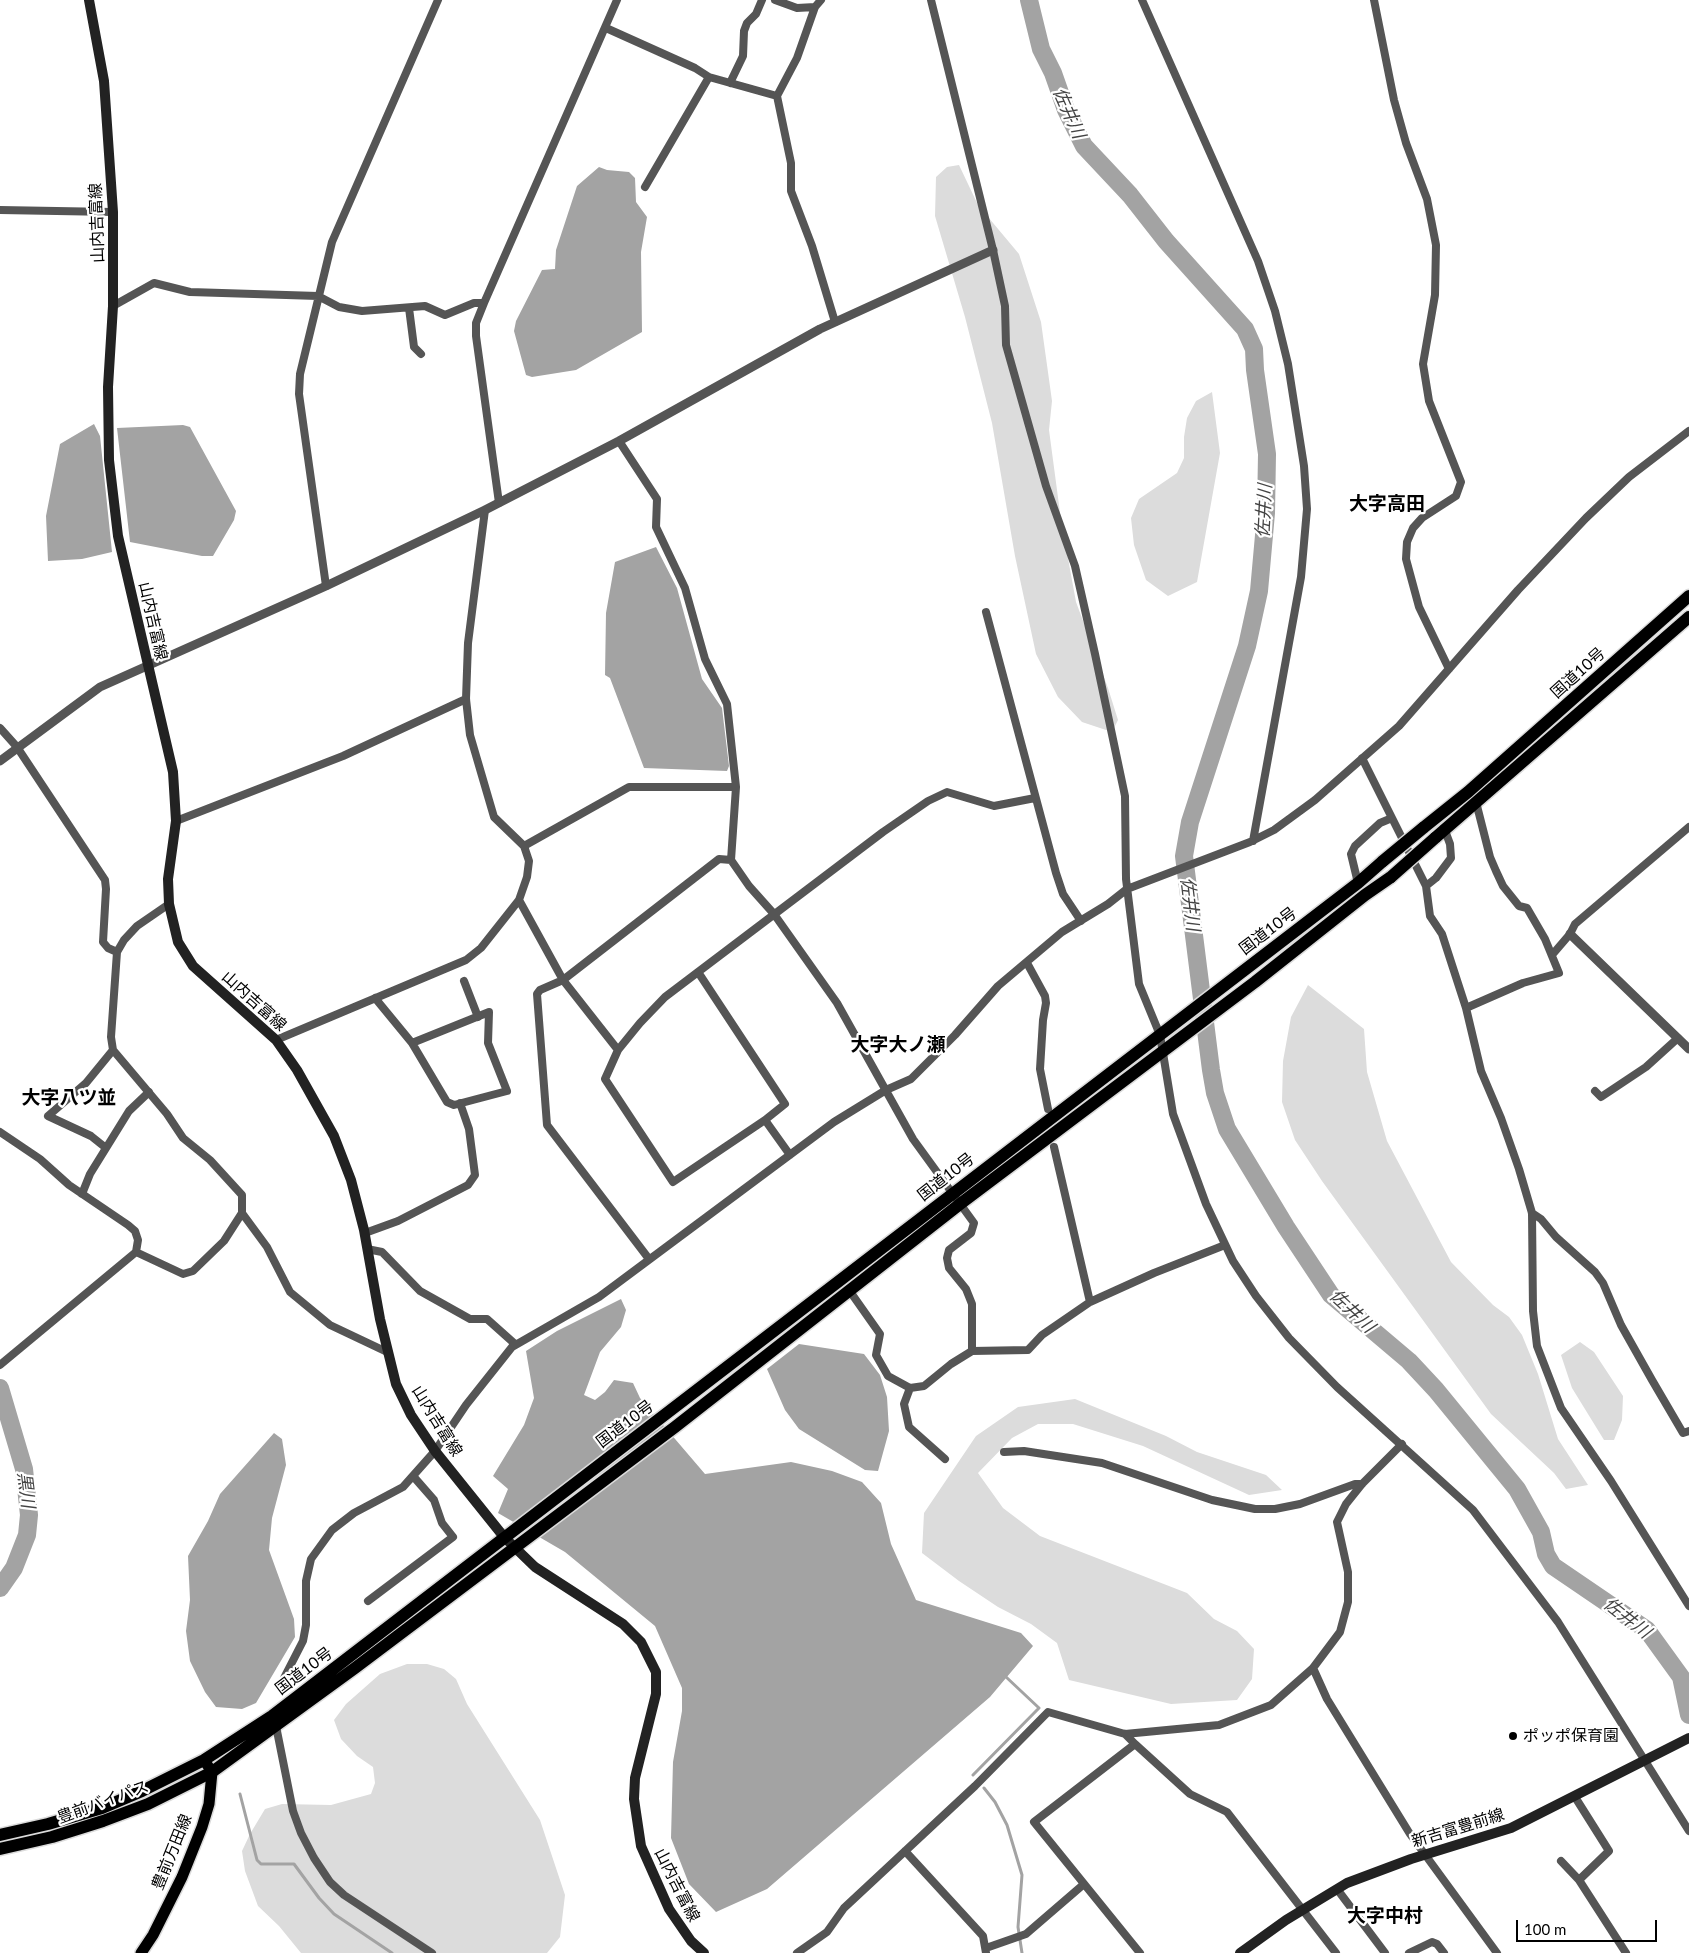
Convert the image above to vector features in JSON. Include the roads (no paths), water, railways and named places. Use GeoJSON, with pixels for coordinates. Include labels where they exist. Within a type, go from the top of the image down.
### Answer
{"type":"FeatureCollection","features":[{"type":"Feature","properties":{"kind":"highway","name":"国道10号"},"geometry":{"type":"LineString","coordinates":[[204,1760],[272,1716],[952,1192],[1358,883],[1468,792],[1689,596]]}},
{"type":"Feature","properties":{"kind":"highway","name":"国道10号"},"geometry":{"type":"LineString","coordinates":[[212,1772],[675,1427],[960,1204],[1162,1053],[1365,895],[1391,877],[1444,828],[1689,617]]}},
{"type":"Feature","properties":{"kind":"highway","name":"豊前バイパス"},"geometry":{"type":"LineString","coordinates":[[0,1835],[48,1824],[102,1808],[142,1791],[204,1760]]}},
{"type":"Feature","properties":{"kind":"highway","name":"豊前バイパス"},"geometry":{"type":"LineString","coordinates":[[1,1849],[52,1837],[103,1821],[148,1804],[212,1772]]}},
{"type":"Feature","properties":{"kind":"main road","name":"山内吉富線"},"geometry":{"type":"LineString","coordinates":[[89,0],[104,81],[113,212],[114,306],[108,387],[109,460],[118,536],[173,772],[176,821],[168,879],[168,904],[178,942],[193,966],[276,1040],[297,1070],[334,1136],[351,1180],[365,1233],[387,1352],[396,1384],[411,1415],[435,1451],[549,1578],[623,1624],[641,1642],[656,1672],[656,1694],[635,1778],[634,1799],[641,1846],[662,1894],[691,1941],[704,1953]]}},
{"type":"Feature","properties":{"kind":"main road","name":"新吉富豊前線"},"geometry":{"type":"LineString","coordinates":[[1240,1953],[1337,1889],[1377,1872],[1511,1828],[1689,1738]]}},
{"type":"Feature","properties":{"kind":"main road"},"geometry":{"type":"LineString","coordinates":[[204,1760],[212,1772]]}},
{"type":"Feature","properties":{"kind":"main road","name":"豊前万田線"},"geometry":{"type":"LineString","coordinates":[[141,1953],[153,1935],[182,1877],[195,1844],[209,1804],[212,1772]]}},
{"type":"Feature","properties":{"kind":"street"},"geometry":{"type":"LineString","coordinates":[[326,586],[299,394],[300,374],[332,242],[438,0]]}},
{"type":"Feature","properties":{"kind":"street"},"geometry":{"type":"LineString","coordinates":[[499,502],[476,336],[476,323],[617,0]]}},
{"type":"Feature","properties":{"kind":"street"},"geometry":{"type":"LineString","coordinates":[[730,83],[743,56],[744,31],[747,23],[756,14],[762,0]]}},
{"type":"Feature","properties":{"kind":"street"},"geometry":{"type":"LineString","coordinates":[[775,0],[797,8],[815,6]]}},
{"type":"Feature","properties":{"kind":"street"},"geometry":{"type":"LineString","coordinates":[[821,0],[815,6],[797,58],[777,96],[791,164],[791,192],[812,246],[836,322]]}},
{"type":"Feature","properties":{"kind":"street"},"geometry":{"type":"LineString","coordinates":[[931,0],[993,250],[1005,306],[1006,345],[1048,494],[1075,566],[1101,679],[1127,810],[1127,888],[1139,984],[1164,1031],[1162,1053],[1173,1114],[1200,1188],[1225,1245],[1245,1280],[1289,1338],[1337,1387],[1473,1510],[1533,1588],[1580,1656],[1689,1831]]}},
{"type":"Feature","properties":{"kind":"street"},"geometry":{"type":"LineString","coordinates":[[1142,0],[1186,105],[1258,261],[1275,311],[1288,364],[1304,466],[1307,510],[1301,577],[1252,841]]}},
{"type":"Feature","properties":{"kind":"street"},"geometry":{"type":"LineString","coordinates":[[1374,0],[1394,100],[1406,143],[1427,199],[1436,245],[1435,295],[1423,364],[1429,401],[1461,482],[1456,496],[1422,518],[1413,528],[1408,536],[1406,552],[1407,569],[1418,607],[1449,669]]}},
{"type":"Feature","properties":{"kind":"street"},"geometry":{"type":"LineString","coordinates":[[606,28],[695,68],[709,77],[777,96]]}},
{"type":"Feature","properties":{"kind":"street"},"geometry":{"type":"LineString","coordinates":[[645,187],[709,77]]}},
{"type":"Feature","properties":{"kind":"street"},"geometry":{"type":"LineString","coordinates":[[0,210],[113,212]]}},
{"type":"Feature","properties":{"kind":"street"},"geometry":{"type":"LineString","coordinates":[[0,760],[100,687],[326,586],[485,510],[619,441],[836,322],[993,250]]}},
{"type":"Feature","properties":{"kind":"street"},"geometry":{"type":"LineString","coordinates":[[114,306],[154,282],[190,292],[318,296],[339,307],[362,311],[425,306],[445,315],[474,303],[484,303]]}},
{"type":"Feature","properties":{"kind":"street"},"geometry":{"type":"LineString","coordinates":[[409,308],[414,347],[421,354]]}},
{"type":"Feature","properties":{"kind":"street"},"geometry":{"type":"LineString","coordinates":[[284,1678],[303,1641],[306,1625],[306,1581],[311,1559],[332,1530],[354,1514],[403,1487],[435,1451],[466,1405],[515,1344],[598,1297],[834,1122],[886,1090],[911,1079],[955,1035],[998,986],[1027,963],[1042,947],[1127,888],[1252,841],[1302,810],[1340,780],[1399,726],[1518,590],[1586,518],[1629,477],[1689,431]]}},
{"type":"Feature","properties":{"kind":"street"},"geometry":{"type":"LineString","coordinates":[[619,441],[657,499],[656,527],[685,588],[705,659],[727,704],[736,787],[731,860],[749,886],[774,914],[837,1003],[912,1139],[952,1192],[974,1226],[971,1233],[950,1250],[947,1258],[949,1268],[966,1289],[972,1304],[972,1351]]}},
{"type":"Feature","properties":{"kind":"street"},"geometry":{"type":"LineString","coordinates":[[276,1040],[466,960],[481,948],[519,900],[527,878],[529,861],[524,846],[494,817],[470,735],[466,699],[468,643],[485,510]]}},
{"type":"Feature","properties":{"kind":"street"},"geometry":{"type":"LineString","coordinates":[[986,612],[1035,798],[1063,894],[1081,921]]}},
{"type":"Feature","properties":{"kind":"street"},"geometry":{"type":"LineString","coordinates":[[176,821],[343,756],[466,699]]}},
{"type":"Feature","properties":{"kind":"street"},"geometry":{"type":"LineString","coordinates":[[0,728],[17,747],[105,880],[103,942],[108,948],[117,952]]}},
{"type":"Feature","properties":{"kind":"street"},"geometry":{"type":"LineString","coordinates":[[1362,758],[1426,886],[1430,916],[1442,934],[1466,1008],[1481,1071],[1509,1140],[1532,1213],[1532,1311],[1537,1346],[1561,1408],[1611,1481],[1688,1602]]}},
{"type":"Feature","properties":{"kind":"street"},"geometry":{"type":"LineString","coordinates":[[524,846],[629,787],[736,787]]}},
{"type":"Feature","properties":{"kind":"street"},"geometry":{"type":"LineString","coordinates":[[698,972],[785,1104],[765,1120],[673,1182],[605,1078],[618,1050],[658,1003],[698,972],[774,914],[883,832],[938,795],[947,792],[994,806],[1035,798]]}},
{"type":"Feature","properties":{"kind":"street"},"geometry":{"type":"LineString","coordinates":[[1466,1008],[1523,983],[1560,973],[1527,908],[1519,906],[1496,872],[1490,857],[1476,802]]}},
{"type":"Feature","properties":{"kind":"street"},"geometry":{"type":"LineString","coordinates":[[1358,883],[1351,854],[1355,846],[1380,823],[1392,818]]}},
{"type":"Feature","properties":{"kind":"street"},"geometry":{"type":"LineString","coordinates":[[1552,955],[1570,934],[1575,924],[1689,827]]}},
{"type":"Feature","properties":{"kind":"street"},"geometry":{"type":"LineString","coordinates":[[1426,886],[1436,878],[1451,858],[1450,844],[1444,828]]}},
{"type":"Feature","properties":{"kind":"street"},"geometry":{"type":"LineString","coordinates":[[649,1260],[547,1124],[537,994],[540,990],[563,980],[720,859],[731,860]]}},
{"type":"Feature","properties":{"kind":"street"},"geometry":{"type":"LineString","coordinates":[[519,900],[563,980],[618,1050]]}},
{"type":"Feature","properties":{"kind":"street"},"geometry":{"type":"LineString","coordinates":[[136,1252],[183,1274],[193,1271],[224,1241],[242,1213],[242,1195],[210,1160],[183,1138],[113,1050],[110,1037],[117,952],[136,926],[168,904]]}},
{"type":"Feature","properties":{"kind":"street"},"geometry":{"type":"LineString","coordinates":[[1570,934],[1689,1049]]}},
{"type":"Feature","properties":{"kind":"street"},"geometry":{"type":"LineString","coordinates":[[1027,963],[1045,996],[1040,1069],[1048,1109]]}},
{"type":"Feature","properties":{"kind":"street"},"geometry":{"type":"LineString","coordinates":[[464,981],[478,1017]]}},
{"type":"Feature","properties":{"kind":"street"},"geometry":{"type":"LineString","coordinates":[[375,998],[412,1043],[447,1102],[454,1105],[507,1091],[488,1043],[489,1012],[412,1043]]}},
{"type":"Feature","properties":{"kind":"street"},"geometry":{"type":"LineString","coordinates":[[1595,1091],[1601,1097],[1646,1067],[1678,1038]]}},
{"type":"Feature","properties":{"kind":"street"},"geometry":{"type":"LineString","coordinates":[[106,1148],[91,1136],[48,1116],[86,1083],[113,1050]]}},
{"type":"Feature","properties":{"kind":"street"},"geometry":{"type":"LineString","coordinates":[[82,1194],[90,1174],[106,1148],[130,1111],[148,1092]]}},
{"type":"Feature","properties":{"kind":"street"},"geometry":{"type":"LineString","coordinates":[[365,1233],[398,1221],[468,1185],[475,1175],[470,1129],[460,1103]]}},
{"type":"Feature","properties":{"kind":"street"},"geometry":{"type":"LineString","coordinates":[[765,1120],[790,1155]]}},
{"type":"Feature","properties":{"kind":"street"},"geometry":{"type":"LineString","coordinates":[[0,1132],[40,1159],[82,1194],[135,1231],[138,1240],[136,1252],[0,1365]]}},
{"type":"Feature","properties":{"kind":"street"},"geometry":{"type":"LineString","coordinates":[[1054,1147],[1090,1302]]}},
{"type":"Feature","properties":{"kind":"street"},"geometry":{"type":"LineString","coordinates":[[242,1213],[267,1247],[290,1292],[330,1325],[387,1352]]}},
{"type":"Feature","properties":{"kind":"street"},"geometry":{"type":"LineString","coordinates":[[1532,1213],[1541,1219],[1556,1237],[1595,1272],[1603,1283],[1621,1325],[1652,1380],[1683,1433],[1689,1431]]}},
{"type":"Feature","properties":{"kind":"street"},"geometry":{"type":"LineString","coordinates":[[849,1290],[880,1334],[876,1355],[888,1376],[910,1388],[924,1386],[951,1364],[972,1351],[1028,1350],[1042,1335],[1090,1302],[1154,1273],[1225,1245]]}},
{"type":"Feature","properties":{"kind":"street"},"geometry":{"type":"LineString","coordinates":[[367,1249],[382,1252],[420,1291],[470,1319],[487,1319],[515,1344]]}},
{"type":"Feature","properties":{"kind":"street"},"geometry":{"type":"LineString","coordinates":[[910,1388],[904,1404],[909,1427],[945,1459]]}},
{"type":"Feature","properties":{"kind":"street"},"geometry":{"type":"LineString","coordinates":[[797,1953],[827,1932],[844,1908],[975,1786],[1048,1712],[1125,1734],[1219,1725],[1271,1705],[1312,1668],[1340,1632],[1348,1602],[1348,1572],[1337,1522],[1346,1504],[1362,1484],[1402,1444]]}},
{"type":"Feature","properties":{"kind":"street"},"geometry":{"type":"LineString","coordinates":[[1004,1452],[1024,1451],[1102,1463],[1212,1500],[1255,1509],[1275,1509],[1300,1504],[1355,1484],[1362,1484]]}},
{"type":"Feature","properties":{"kind":"street"},"geometry":{"type":"LineString","coordinates":[[368,1601],[453,1537],[442,1523],[434,1500],[413,1476]]}},
{"type":"Feature","properties":{"kind":"street"},"geometry":{"type":"LineString","coordinates":[[1312,1668],[1328,1699],[1382,1789],[1426,1855],[1497,1953]]}},
{"type":"Feature","properties":{"kind":"street"},"geometry":{"type":"LineString","coordinates":[[276,1726],[293,1811],[300,1833],[319,1866],[344,1896],[432,1953]]}},
{"type":"Feature","properties":{"kind":"street"},"geometry":{"type":"LineString","coordinates":[[1125,1734],[1190,1794],[1227,1812],[1336,1953]]}},
{"type":"Feature","properties":{"kind":"street"},"geometry":{"type":"LineString","coordinates":[[1135,1744],[1034,1822],[1140,1953]]}},
{"type":"Feature","properties":{"kind":"street"},"geometry":{"type":"LineString","coordinates":[[1575,1797],[1609,1851],[1579,1880]]}},
{"type":"Feature","properties":{"kind":"street"},"geometry":{"type":"LineString","coordinates":[[906,1851],[984,1936],[986,1950],[1026,1934],[1084,1884]]}},
{"type":"Feature","properties":{"kind":"street"},"geometry":{"type":"LineString","coordinates":[[1560,1861],[1579,1880],[1626,1953]]}},
{"type":"Feature","properties":{"kind":"street"},"geometry":{"type":"LineString","coordinates":[[1337,1889],[1385,1953]]}},
{"type":"Feature","properties":{"kind":"street"},"geometry":{"type":"LineString","coordinates":[[1409,1953],[1432,1942],[1438,1944],[1444,1953]]}},
{"type":"Feature","properties":{"kind":"waterway","name":"佐井川"},"geometry":{"type":"LineString","coordinates":[[1029,0],[1041,49],[1053,73],[1066,110],[1084,146],[1130,195],[1166,241],[1245,329],[1254,349],[1255,370],[1267,454],[1266,513],[1259,591],[1247,646],[1190,822],[1184,856],[1211,1070],[1215,1093],[1227,1129],[1286,1227],[1331,1295],[1409,1361],[1436,1390],[1517,1489],[1541,1532],[1546,1554],[1553,1566],[1647,1630],[1681,1677],[1689,1715]]}},
{"type":"Feature","properties":{"kind":"waterway","name":"黒川"},"geometry":{"type":"LineString","coordinates":[[0,1388],[24,1469],[29,1515],[27,1535],[14,1568],[0,1588]]}},
{"type":"Feature","properties":{"kind":"waterway"},"geometry":{"type":"LineString","coordinates":[[973,1775],[1039,1708],[1005,1676]]}},
{"type":"Feature","properties":{"kind":"waterway"},"geometry":{"type":"LineString","coordinates":[[984,1788],[995,1802],[1007,1825],[1022,1875],[1018,1927],[1022,1953]]}},
{"type":"Feature","properties":{"kind":"waterway"},"geometry":{"type":"LineString","coordinates":[[240,1794],[257,1860],[261,1864],[294,1864],[319,1898],[334,1914],[392,1953]]}},
{"type":"Feature","properties":{"kind":"place","name":"ポッポ保育園"},"geometry":{"type":"Point","coordinates":[1513,1736]}},
{"type":"Feature","properties":{"kind":"district","name":"大字高田"},"geometry":{"type":"Point","coordinates":[1387,504]}},
{"type":"Feature","properties":{"kind":"district","name":"大字大ノ瀬"},"geometry":{"type":"Point","coordinates":[898,1045]}},
{"type":"Feature","properties":{"kind":"district","name":"大字八ツ並"},"geometry":{"type":"Point","coordinates":[69,1098]}},
{"type":"Feature","properties":{"kind":"district","name":"大字中村"},"geometry":{"type":"Point","coordinates":[1385,1916]}}]}
